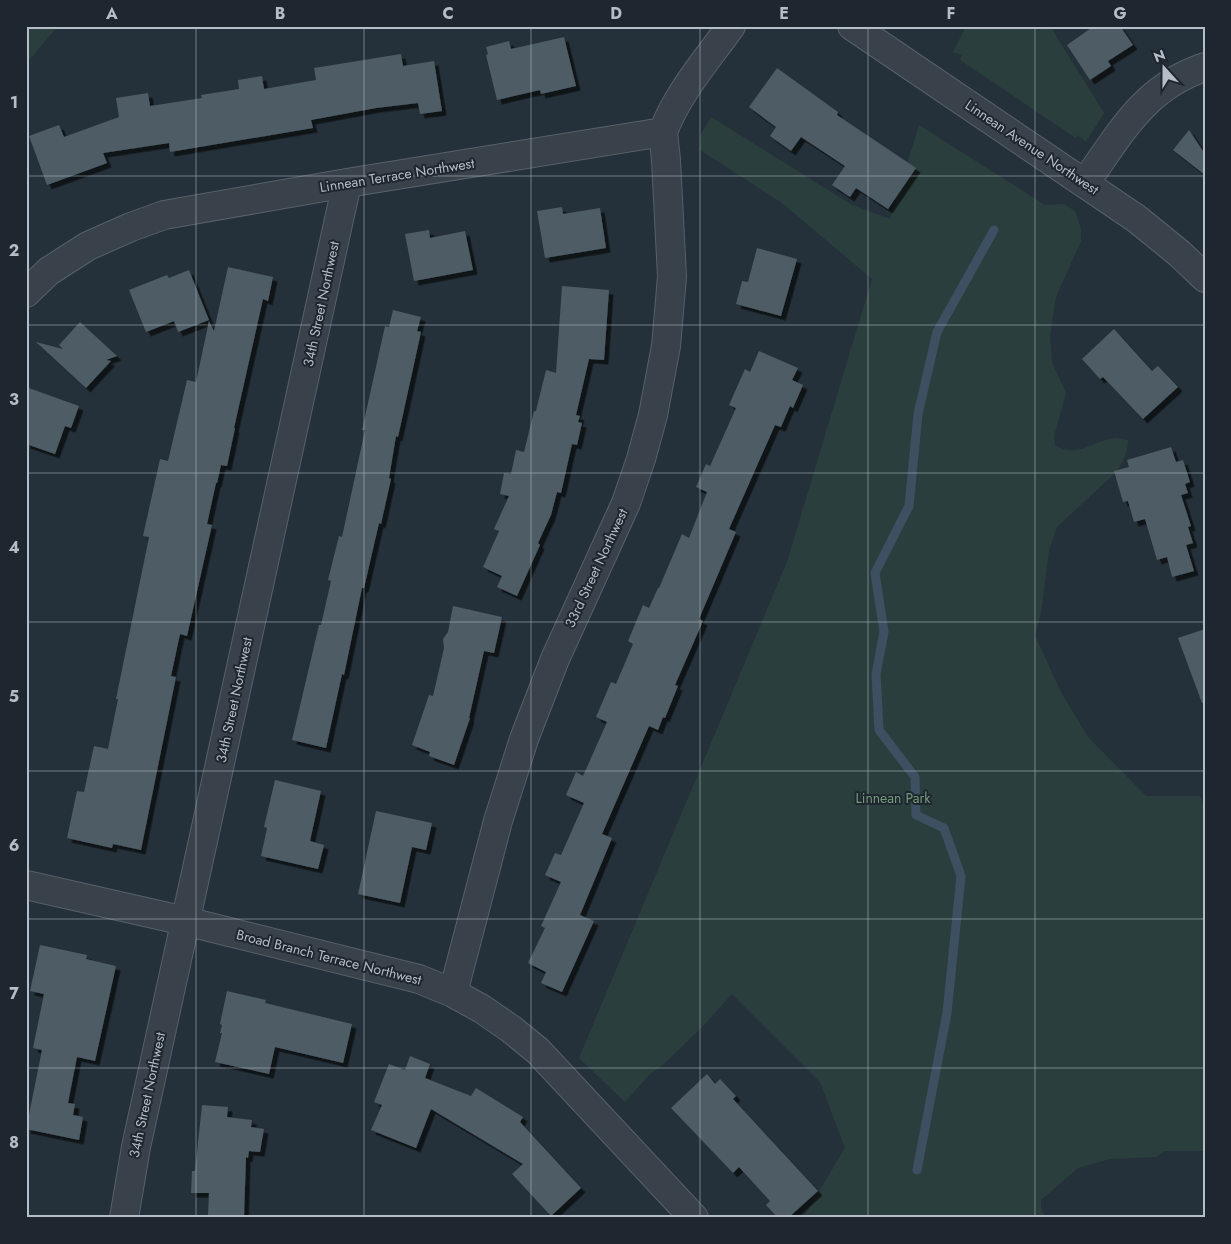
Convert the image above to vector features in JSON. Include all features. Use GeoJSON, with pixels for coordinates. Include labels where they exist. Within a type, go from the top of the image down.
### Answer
{"type":"FeatureCollection","features":[{"type":"Feature","properties":{"kind":"street"},"geometry":{"type":"LineString","coordinates":[[663,132],[669,115],[678,99],[732,26]]}},
{"type":"Feature","properties":{"kind":"street","name":"Linnean Avenue Northwest"},"geometry":{"type":"LineString","coordinates":[[852,26],[1085,183],[1159,236],[1205,278]]}},
{"type":"Feature","properties":{"kind":"street"},"geometry":{"type":"LineString","coordinates":[[1085,183],[1126,123],[1147,102],[1170,83],[1205,67]]}},
{"type":"Feature","properties":{"kind":"street","name":"Linnean Terrace Northwest"},"geometry":{"type":"LineString","coordinates":[[26,293],[49,271],[88,246],[164,214],[347,182],[663,132]]}},
{"type":"Feature","properties":{"kind":"street","name":"33rd Street Northwest"},"geometry":{"type":"LineString","coordinates":[[454,993],[498,821],[524,739],[562,641],[626,503],[653,415],[666,346],[672,277],[663,132]]}},
{"type":"Feature","properties":{"kind":"street","name":"34th Street Northwest"},"geometry":{"type":"LineString","coordinates":[[124,1218],[136,1147],[347,182]]}},
{"type":"Feature","properties":{"kind":"street","name":"Broad Branch Terrace Northwest"},"geometry":{"type":"LineString","coordinates":[[26,885],[185,921],[402,974],[454,993],[497,1019],[538,1051],[694,1218]]}},
{"type":"Feature","properties":{"kind":"green space"},"geometry":{"type":"Polygon","coordinates":[[[26,26],[58,26],[30,59],[26,60],[26,26]]]}},
{"type":"Feature","properties":{"kind":"green space"},"geometry":{"type":"Polygon","coordinates":[[[966,26],[1050,26],[1104,113],[1086,142],[1077,135],[1076,138],[960,60],[962,55],[953,52],[966,26]]]}},
{"type":"Feature","properties":{"kind":"green space","name":"Linnean Park"},"geometry":{"type":"Polygon","coordinates":[[[711,117],[852,205],[890,219],[919,125],[1045,205],[1064,204],[1075,211],[1081,229],[1081,241],[1056,297],[1050,336],[1052,362],[1066,393],[1054,436],[1055,445],[1063,449],[1079,450],[1108,439],[1116,438],[1128,440],[1128,445],[1124,458],[1114,474],[1057,527],[1049,550],[1041,613],[1035,636],[1062,694],[1088,737],[1146,796],[1200,796],[1205,808],[1205,1151],[1164,1151],[1156,1157],[1110,1159],[1078,1168],[1041,1200],[1041,1207],[1045,1218],[803,1218],[845,1148],[820,1082],[732,994],[703,1026],[664,1064],[650,1074],[625,1102],[579,1058],[787,562],[872,279],[782,203],[700,150],[701,134],[711,117]]]}},
{"type":"Feature","properties":{"kind":"building"},"geometry":{"type":"Polygon","coordinates":[[[1094,26],[1120,26],[1133,45],[1108,61],[1111,66],[1090,80],[1067,45],[1094,26]]]}},
{"type":"Feature","properties":{"kind":"building"},"geometry":{"type":"Polygon","coordinates":[[[564,37],[576,86],[541,94],[540,90],[497,100],[486,55],[488,54],[486,47],[509,41],[511,49],[564,37]]]}},
{"type":"Feature","properties":{"kind":"building"},"geometry":{"type":"Polygon","coordinates":[[[401,54],[403,66],[434,61],[442,111],[420,114],[418,103],[376,108],[311,120],[313,128],[170,152],[169,143],[103,153],[107,163],[47,185],[29,136],[59,125],[64,137],[119,117],[116,98],[148,93],[150,106],[202,98],[201,95],[239,89],[238,80],[262,76],[264,89],[316,80],[314,68],[401,54]]]}},
{"type":"Feature","properties":{"kind":"building"},"geometry":{"type":"Polygon","coordinates":[[[777,68],[838,112],[837,115],[916,168],[888,209],[856,188],[850,197],[832,185],[845,166],[801,137],[791,151],[770,136],[776,127],[749,107],[777,68]]]}},
{"type":"Feature","properties":{"kind":"building"},"geometry":{"type":"Polygon","coordinates":[[[1189,130],[1205,154],[1205,175],[1173,150],[1189,130]]]}},
{"type":"Feature","properties":{"kind":"building"},"geometry":{"type":"Polygon","coordinates":[[[562,207],[563,214],[600,208],[606,248],[545,258],[537,211],[562,207]]]}},
{"type":"Feature","properties":{"kind":"building"},"geometry":{"type":"Polygon","coordinates":[[[429,230],[430,238],[465,231],[473,270],[414,281],[405,234],[429,230]]]}},
{"type":"Feature","properties":{"kind":"building"},"geometry":{"type":"Polygon","coordinates":[[[757,248],[797,259],[781,316],[736,304],[742,281],[748,282],[757,248]]]}},
{"type":"Feature","properties":{"kind":"building"},"geometry":{"type":"Polygon","coordinates":[[[228,267],[273,277],[268,301],[263,299],[227,466],[221,465],[216,483],[207,524],[212,525],[187,636],[180,634],[171,676],[176,677],[141,850],[113,844],[112,848],[67,838],[77,791],[84,792],[94,746],[108,749],[118,699],[116,699],[149,537],[143,536],[160,459],[168,461],[187,380],[196,382],[209,321],[214,331],[228,267]]]}},
{"type":"Feature","properties":{"kind":"building"},"geometry":{"type":"Polygon","coordinates":[[[189,270],[209,320],[178,332],[174,321],[146,332],[129,290],[167,275],[169,278],[189,270]]]}},
{"type":"Feature","properties":{"kind":"building"},"geometry":{"type":"Polygon","coordinates":[[[562,286],[609,290],[604,360],[589,359],[576,415],[580,416],[578,422],[582,423],[577,445],[572,444],[561,493],[557,492],[551,515],[538,543],[540,545],[517,596],[497,587],[502,576],[483,567],[499,531],[494,529],[509,496],[500,494],[504,473],[511,474],[516,450],[524,452],[546,370],[556,373],[562,286]]]}},
{"type":"Feature","properties":{"kind":"building"},"geometry":{"type":"Polygon","coordinates":[[[393,310],[421,317],[417,331],[421,332],[398,437],[396,436],[389,478],[391,479],[381,524],[379,523],[364,588],[362,588],[344,675],[342,674],[326,748],[292,740],[331,581],[328,580],[339,536],[342,537],[365,430],[362,430],[385,326],[389,327],[393,310]]]}},
{"type":"Feature","properties":{"kind":"building"},"geometry":{"type":"Polygon","coordinates":[[[80,322],[117,356],[106,360],[111,361],[86,388],[36,342],[63,349],[59,345],[80,322]]]}},
{"type":"Feature","properties":{"kind":"building"},"geometry":{"type":"Polygon","coordinates":[[[1114,329],[1152,371],[1158,366],[1178,387],[1143,419],[1103,377],[1100,379],[1082,359],[1114,329]]]}},
{"type":"Feature","properties":{"kind":"building"},"geometry":{"type":"Polygon","coordinates":[[[759,351],[798,368],[792,380],[803,385],[793,408],[790,406],[781,427],[775,425],[729,529],[736,532],[699,619],[703,621],[675,685],[678,686],[665,718],[663,717],[658,730],[649,726],[602,834],[612,838],[580,915],[594,921],[562,992],[541,983],[546,972],[528,963],[545,928],[541,926],[561,882],[545,875],[555,853],[561,855],[584,803],[566,795],[576,772],[583,776],[607,722],[596,717],[611,682],[616,684],[633,644],[628,641],[643,605],[649,608],[682,534],[689,538],[707,492],[696,487],[706,464],[710,466],[736,408],[729,405],[745,369],[750,372],[759,351]]]}},
{"type":"Feature","properties":{"kind":"building"},"geometry":{"type":"Polygon","coordinates":[[[26,387],[79,406],[71,428],[65,426],[55,454],[26,444],[26,387]]]}},
{"type":"Feature","properties":{"kind":"building"},"geometry":{"type":"Polygon","coordinates":[[[1171,447],[1176,462],[1183,460],[1190,482],[1185,484],[1188,493],[1181,495],[1191,526],[1188,527],[1193,543],[1186,545],[1194,571],[1172,577],[1167,557],[1157,560],[1145,519],[1134,522],[1128,501],[1123,502],[1114,471],[1129,467],[1127,460],[1171,447]]]}},
{"type":"Feature","properties":{"kind":"building"},"geometry":{"type":"Polygon","coordinates":[[[453,606],[502,617],[494,653],[484,651],[470,718],[454,765],[429,756],[430,752],[412,745],[429,695],[433,696],[444,648],[443,639],[448,632],[453,606]]]}},
{"type":"Feature","properties":{"kind":"building"},"geometry":{"type":"Polygon","coordinates":[[[1205,629],[1205,703],[1202,703],[1178,638],[1205,629]]]}},
{"type":"Feature","properties":{"kind":"building"},"geometry":{"type":"Polygon","coordinates":[[[275,780],[321,791],[310,841],[324,845],[318,869],[261,856],[267,828],[264,827],[275,780]]]}},
{"type":"Feature","properties":{"kind":"building"},"geometry":{"type":"Polygon","coordinates":[[[376,811],[432,823],[426,850],[412,847],[400,903],[358,894],[376,811]]]}},
{"type":"Feature","properties":{"kind":"building"},"geometry":{"type":"Polygon","coordinates":[[[40,945],[87,955],[86,959],[116,966],[95,1061],[77,1057],[68,1103],[75,1104],[73,1115],[83,1117],[79,1140],[26,1129],[42,1050],[33,1048],[44,994],[30,991],[40,945]]]}},
{"type":"Feature","properties":{"kind":"building"},"geometry":{"type":"Polygon","coordinates":[[[227,991],[266,1000],[265,1003],[352,1024],[343,1063],[275,1047],[269,1074],[215,1062],[222,1033],[220,1033],[222,1025],[220,1024],[227,991]]]}},
{"type":"Feature","properties":{"kind":"building"},"geometry":{"type":"Polygon","coordinates":[[[410,1056],[430,1064],[425,1078],[471,1096],[476,1088],[523,1117],[520,1122],[581,1188],[551,1216],[512,1174],[523,1164],[431,1109],[416,1148],[371,1130],[382,1105],[374,1102],[389,1064],[405,1070],[410,1056]]]}},
{"type":"Feature","properties":{"kind":"building"},"geometry":{"type":"Polygon","coordinates":[[[707,1074],[715,1084],[720,1079],[736,1096],[733,1099],[818,1191],[788,1218],[778,1218],[766,1205],[770,1201],[739,1167],[733,1173],[671,1108],[707,1074]]]}},
{"type":"Feature","properties":{"kind":"building"},"geometry":{"type":"Polygon","coordinates":[[[202,1105],[228,1107],[227,1117],[252,1120],[251,1127],[264,1129],[260,1152],[249,1151],[248,1158],[246,1157],[244,1217],[208,1216],[209,1193],[191,1193],[192,1171],[195,1171],[202,1105]]]}},
{"type":"Feature","properties":{"kind":"waterway"},"geometry":{"type":"LineString","coordinates":[[917,1170],[947,1013],[961,876],[944,828],[916,815],[915,777],[879,730],[876,674],[884,632],[875,573],[909,506],[918,414],[937,332],[994,230]]}}]}
